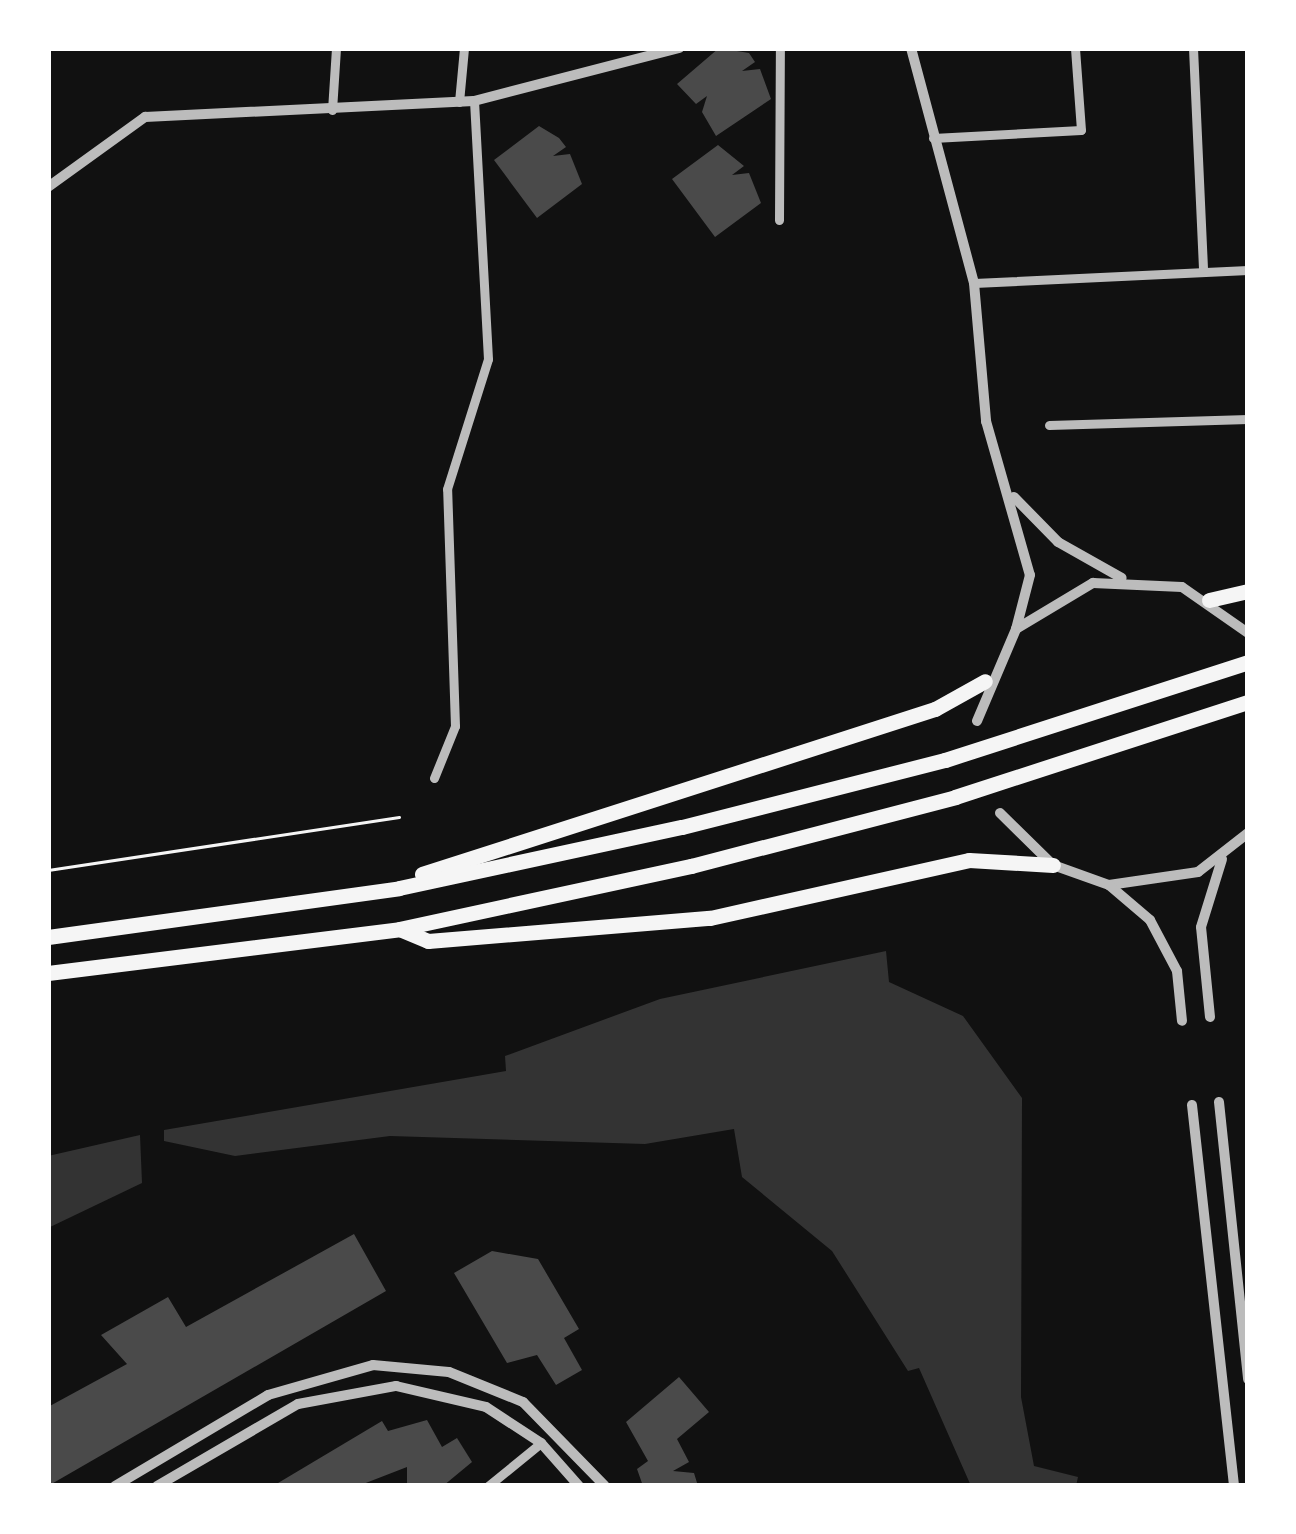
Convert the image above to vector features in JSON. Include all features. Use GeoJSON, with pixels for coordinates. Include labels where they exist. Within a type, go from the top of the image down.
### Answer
{"type":"FeatureCollection","features":[{"type":"Feature","properties":{"kind":"highway"},"geometry":{"type":"LineString","coordinates":[[1209,600],[1248,590]]}},
{"type":"Feature","properties":{"kind":"highway"},"geometry":{"type":"LineString","coordinates":[[48,938],[373,892],[945,760],[1248,662]]}},
{"type":"Feature","properties":{"kind":"highway"},"geometry":{"type":"LineString","coordinates":[[373,892],[935,709],[986,680]]}},
{"type":"Feature","properties":{"kind":"highway"},"geometry":{"type":"LineString","coordinates":[[48,973],[399,928],[956,797],[1248,702]]}},
{"type":"Feature","properties":{"kind":"highway"},"geometry":{"type":"LineString","coordinates":[[399,928],[428,941],[710,919],[969,860],[1052,865]]}},
{"type":"Feature","properties":{"kind":"street"},"geometry":{"type":"LineString","coordinates":[[332,110],[336,48]]}},
{"type":"Feature","properties":{"kind":"street"},"geometry":{"type":"LineString","coordinates":[[459,102],[464,48]]}},
{"type":"Feature","properties":{"kind":"street"},"geometry":{"type":"LineString","coordinates":[[48,188],[145,117],[474,101],[679,48]]}},
{"type":"Feature","properties":{"kind":"street"},"geometry":{"type":"LineString","coordinates":[[779,220],[781,48]]}},
{"type":"Feature","properties":{"kind":"street"},"geometry":{"type":"LineString","coordinates":[[911,48],[974,283],[986,418],[1030,574],[1016,628],[986,680],[977,721]]}},
{"type":"Feature","properties":{"kind":"street"},"geometry":{"type":"LineString","coordinates":[[933,138],[1081,130],[1075,48]]}},
{"type":"Feature","properties":{"kind":"street"},"geometry":{"type":"LineString","coordinates":[[1193,48],[1203,271]]}},
{"type":"Feature","properties":{"kind":"street"},"geometry":{"type":"LineString","coordinates":[[434,778],[455,726],[446,489],[488,359],[474,101]]}},
{"type":"Feature","properties":{"kind":"street"},"geometry":{"type":"LineString","coordinates":[[974,283],[1248,270]]}},
{"type":"Feature","properties":{"kind":"street"},"geometry":{"type":"LineString","coordinates":[[1048,425],[1248,419]]}},
{"type":"Feature","properties":{"kind":"street"},"geometry":{"type":"LineString","coordinates":[[1011,495],[1058,542],[1122,578],[1209,600],[1248,633]]}},
{"type":"Feature","properties":{"kind":"street"},"geometry":{"type":"LineString","coordinates":[[1016,628],[1064,593],[1122,578]]}},
{"type":"Feature","properties":{"kind":"street"},"geometry":{"type":"LineString","coordinates":[[1000,813],[1052,865],[1109,885],[1150,920],[1177,971],[1182,1021]]}},
{"type":"Feature","properties":{"kind":"street"},"geometry":{"type":"LineString","coordinates":[[1109,885],[1169,882],[1224,856],[1248,833]]}},
{"type":"Feature","properties":{"kind":"street"},"geometry":{"type":"LineString","coordinates":[[1210,1017],[1201,927],[1224,856]]}},
{"type":"Feature","properties":{"kind":"street"},"geometry":{"type":"LineString","coordinates":[[1219,1102],[1248,1379]]}},
{"type":"Feature","properties":{"kind":"street"},"geometry":{"type":"LineString","coordinates":[[1192,1105],[1234,1486]]}},
{"type":"Feature","properties":{"kind":"street"},"geometry":{"type":"LineString","coordinates":[[115,1486],[268,1395],[373,1364],[449,1372],[524,1402],[605,1486]]}},
{"type":"Feature","properties":{"kind":"street"},"geometry":{"type":"LineString","coordinates":[[157,1486],[298,1404],[366,1387],[446,1394],[542,1443],[579,1486]]}},
{"type":"Feature","properties":{"kind":"street"},"geometry":{"type":"LineString","coordinates":[[488,1486],[542,1443]]}},
{"type":"Feature","properties":{"kind":"path"},"geometry":{"type":"LineString","coordinates":[[48,870],[398,817]]}},
{"type":"Feature","properties":{"kind":"shaded area"},"geometry":{"type":"Polygon","coordinates":[[[886,951],[889,982],[963,1016],[1022,1098],[1021,1397],[1034,1466],[1078,1477],[1076,1486],[971,1486],[919,1368],[908,1371],[832,1251],[742,1177],[734,1129],[645,1144],[390,1136],[235,1156],[164,1141],[164,1130],[506,1071],[505,1056],[660,999],[886,951]]]}},
{"type":"Feature","properties":{"kind":"shaded area"},"geometry":{"type":"Polygon","coordinates":[[[140,1135],[142,1183],[48,1228],[48,1156],[140,1135]]]}},
{"type":"Feature","properties":{"kind":"building"},"geometry":{"type":"Polygon","coordinates":[[[719,48],[749,53],[755,62],[742,71],[760,69],[771,99],[716,136],[702,112],[707,96],[696,104],[677,84],[719,48]]]}},
{"type":"Feature","properties":{"kind":"building"},"geometry":{"type":"Polygon","coordinates":[[[539,126],[566,147],[553,156],[570,154],[582,184],[537,218],[494,160],[539,126]]]}},
{"type":"Feature","properties":{"kind":"building"},"geometry":{"type":"Polygon","coordinates":[[[718,145],[744,166],[732,175],[749,173],[761,203],[715,237],[672,179],[718,145]]]}},
{"type":"Feature","properties":{"kind":"building"},"geometry":{"type":"Polygon","coordinates":[[[354,1234],[386,1291],[48,1486],[48,1407],[127,1364],[101,1335],[168,1297],[186,1327],[354,1234]]]}},
{"type":"Feature","properties":{"kind":"building"},"geometry":{"type":"Polygon","coordinates":[[[492,1251],[538,1259],[579,1329],[564,1338],[582,1370],[556,1385],[537,1355],[507,1363],[454,1273],[492,1251]]]}},
{"type":"Feature","properties":{"kind":"building"},"geometry":{"type":"Polygon","coordinates":[[[679,1377],[709,1412],[677,1439],[689,1462],[673,1471],[694,1473],[698,1486],[643,1486],[637,1469],[648,1461],[626,1422],[679,1377]]]}},
{"type":"Feature","properties":{"kind":"building"},"geometry":{"type":"Polygon","coordinates":[[[427,1420],[442,1447],[457,1438],[472,1462],[443,1486],[407,1486],[407,1467],[358,1486],[273,1486],[382,1421],[388,1431],[427,1420]]]}}]}
